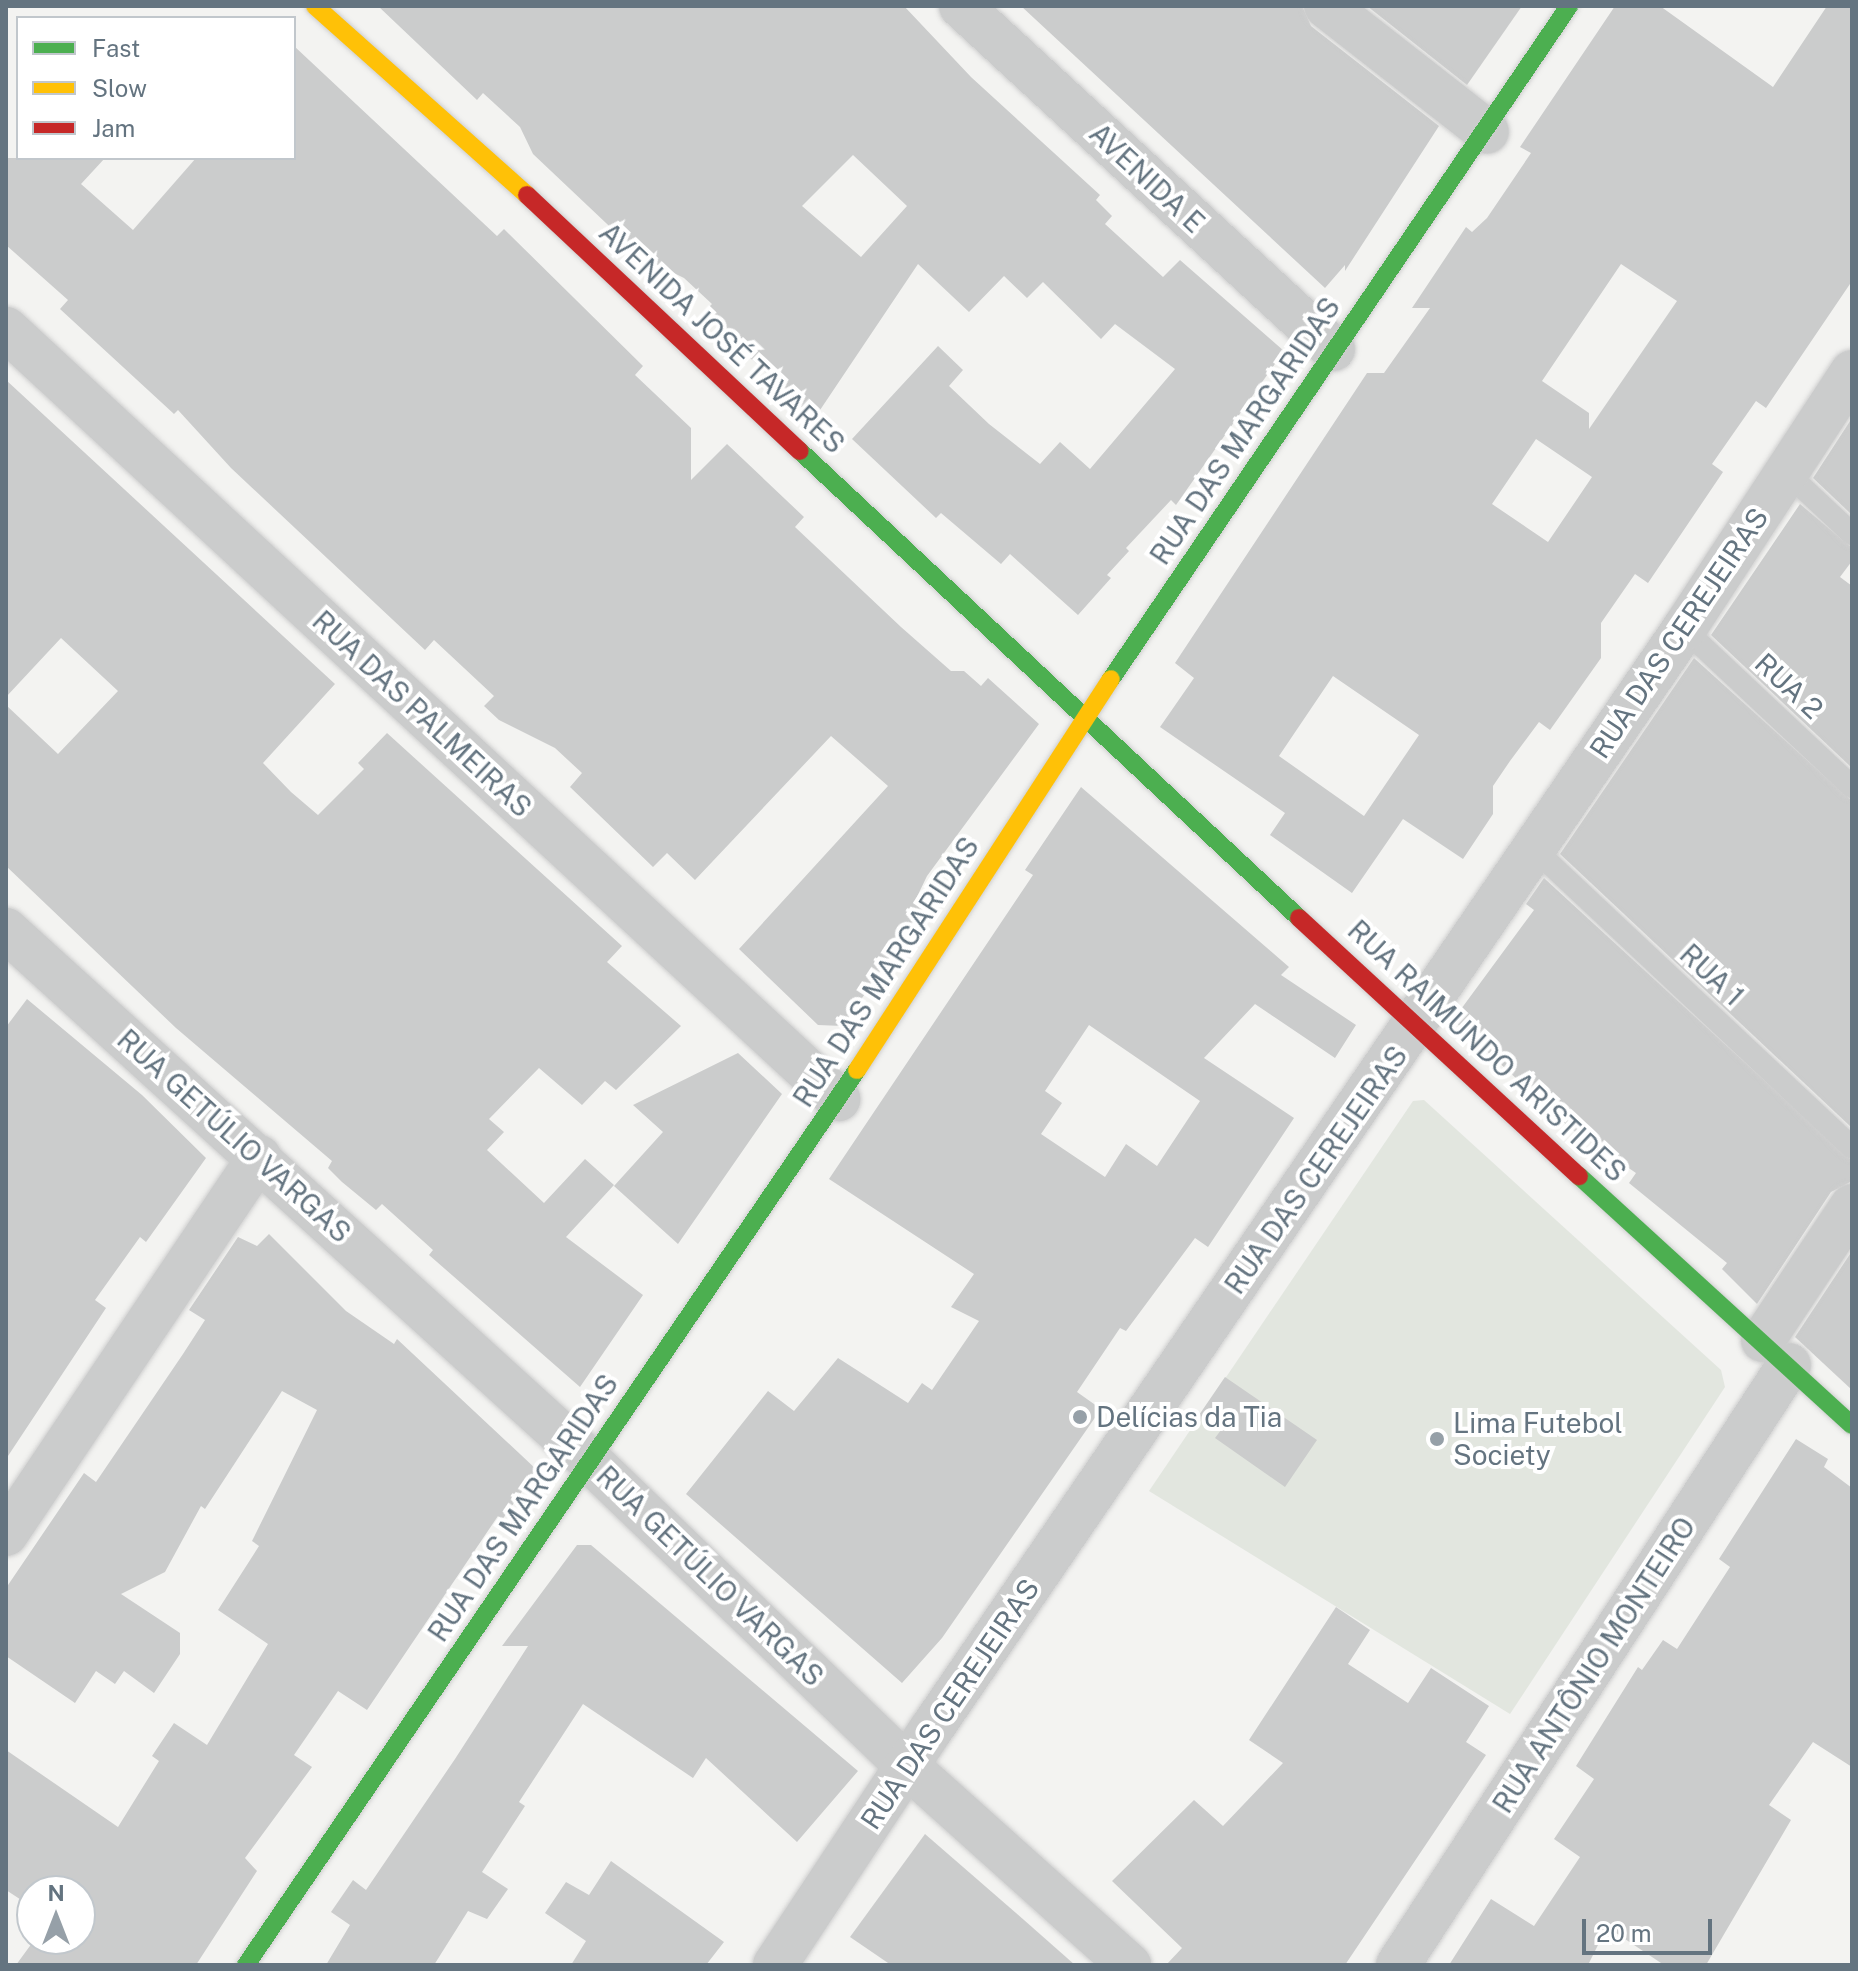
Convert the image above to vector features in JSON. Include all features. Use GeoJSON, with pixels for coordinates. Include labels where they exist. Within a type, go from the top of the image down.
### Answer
{"type":"FeatureCollection","features":[{"type":"Feature","properties":{"kind":"street","name":"AVENIDA JOSÉ TAVARES"},"geometry":{"type":"LineString","coordinates":[[315,6],[497,167],[1086,716]]}},
{"type":"Feature","properties":{"kind":"street","name":"AVENIDA E"},"geometry":{"type":"LineString","coordinates":[[961,6],[1333,349]]}},
{"type":"Feature","properties":{"kind":"street"},"geometry":{"type":"LineString","coordinates":[[1326,6],[1487,132]]}},
{"type":"Feature","properties":{"kind":"street","name":"RUA DAS MARGARIDAS"},"geometry":{"type":"LineString","coordinates":[[246,1965],[838,1099],[1086,716],[1333,349],[1487,132],[1569,6]]}},
{"type":"Feature","properties":{"kind":"street","name":"RUA DAS PALMEIRAS"},"geometry":{"type":"LineString","coordinates":[[6,329],[838,1099]]}},
{"type":"Feature","properties":{"kind":"street","name":"RUA DAS CEREJEIRAS"},"geometry":{"type":"LineString","coordinates":[[775,1965],[906,1765],[1684,629],[1852,372]]}},
{"type":"Feature","properties":{"kind":"street","name":"RUA RAIMUNDO ARISTIDES"},"geometry":{"type":"LineString","coordinates":[[1086,716],[1415,1026],[1852,1425]]}},
{"type":"Feature","properties":{"kind":"street","name":"RUA GETÚLIO VARGAS"},"geometry":{"type":"LineString","coordinates":[[12,950],[259,1157],[589,1460],[906,1765],[1129,1965]]}},
{"type":"Feature","properties":{"kind":"street"},"geometry":{"type":"LineString","coordinates":[[6,1534],[259,1157]]}},
{"type":"Feature","properties":{"kind":"street","name":"RUA ANTÔNIO MONTEIRO"},"geometry":{"type":"LineString","coordinates":[[1398,1965],[1776,1353],[1852,1206]]}},
{"type":"Feature","properties":{"kind":"lane"},"geometry":{"type":"LineString","coordinates":[[1786,472],[1852,534]]}},
{"type":"Feature","properties":{"kind":"lane","name":"RUA 2"},"geometry":{"type":"LineString","coordinates":[[1684,629],[1852,787]]}},
{"type":"Feature","properties":{"kind":"lane","name":"RUA 1"},"geometry":{"type":"LineString","coordinates":[[1532,847],[1852,1147]]}},
{"type":"Feature","properties":{"kind":"shaded area","name":"Lima Futebol Society"},"geometry":{"type":"Polygon","coordinates":[[[1424,1100],[1721,1370],[1725,1387],[1510,1714],[1149,1491],[1413,1101],[1424,1100]]]}},
{"type":"Feature","properties":{"kind":"building"},"geometry":{"type":"Polygon","coordinates":[[[378,6],[904,6],[971,77],[1100,195],[1096,200],[1112,216],[1105,224],[1163,277],[1180,260],[1284,351],[1176,505],[1171,500],[1126,548],[1129,551],[1107,575],[1111,578],[1078,615],[1010,554],[1001,564],[941,513],[936,518],[852,439],[938,346],[963,370],[949,386],[989,424],[1040,464],[1060,442],[1090,469],[1175,369],[1115,324],[1101,339],[1043,282],[1027,298],[1004,276],[969,312],[918,264],[814,419],[703,313],[712,304],[684,278],[643,258],[533,154],[520,127],[483,93],[477,100],[378,6]],[[853,155],[802,206],[861,257],[907,206],[853,155]]]}},
{"type":"Feature","properties":{"kind":"building"},"geometry":{"type":"Polygon","coordinates":[[[1021,6],[1302,6],[1311,26],[1439,126],[1345,271],[1345,265],[1325,288],[1021,6]]]}},
{"type":"Feature","properties":{"kind":"building"},"geometry":{"type":"Polygon","coordinates":[[[1367,6],[1522,6],[1467,85],[1367,6]]]}},
{"type":"Feature","properties":{"kind":"building"},"geometry":{"type":"Polygon","coordinates":[[[1615,6],[1660,6],[1773,87],[1827,6],[1852,6],[1852,281],[1766,408],[1756,401],[1712,464],[1723,472],[1648,583],[1635,574],[1601,623],[1601,658],[1550,730],[1539,722],[1510,761],[1493,786],[1493,814],[1463,859],[1403,819],[1352,893],[1270,835],[1285,813],[1160,727],[1194,678],[1175,663],[1367,373],[1384,373],[1430,308],[1412,308],[1466,227],[1472,232],[1487,218],[1531,153],[1520,147],[1615,6]],[[1621,264],[1542,381],[1589,413],[1589,429],[1677,301],[1621,264]],[[1536,439],[1492,504],[1548,542],[1592,477],[1536,439]],[[1333,676],[1279,756],[1364,816],[1419,735],[1333,676]]]}},
{"type":"Feature","properties":{"kind":"building"},"geometry":{"type":"Polygon","coordinates":[[[296,48],[497,236],[504,229],[643,366],[635,375],[691,428],[691,480],[727,444],[804,517],[795,527],[901,627],[951,671],[964,671],[981,686],[988,678],[1039,724],[927,876],[914,903],[922,910],[843,1026],[818,1025],[739,949],[888,786],[831,736],[695,880],[667,853],[653,867],[570,787],[582,773],[555,748],[499,720],[484,706],[494,696],[434,640],[425,650],[231,468],[178,410],[174,414],[60,309],[68,300],[6,245],[6,158],[103,160],[81,184],[133,230],[194,160],[296,160],[296,48]]]}},
{"type":"Feature","properties":{"kind":"building"},"geometry":{"type":"Polygon","coordinates":[[[6,380],[335,684],[263,763],[291,792],[318,815],[364,769],[358,763],[387,733],[622,946],[607,962],[681,1026],[616,1090],[605,1081],[582,1105],[539,1068],[489,1119],[504,1132],[487,1150],[544,1203],[585,1159],[614,1185],[566,1237],[643,1295],[580,1387],[429,1255],[433,1250],[382,1204],[376,1210],[342,1182],[328,1168],[332,1161],[176,1028],[6,866],[6,705],[58,754],[118,691],[61,638],[6,697],[6,380]]]}},
{"type":"Feature","properties":{"kind":"building"},"geometry":{"type":"Polygon","coordinates":[[[1852,418],[1852,515],[1813,478],[1852,418]]]}},
{"type":"Feature","properties":{"kind":"building"},"geometry":{"type":"Polygon","coordinates":[[[1800,504],[1852,548],[1852,561],[1840,577],[1852,586],[1852,768],[1711,635],[1800,504]]]}},
{"type":"Feature","properties":{"kind":"building"},"geometry":{"type":"Polygon","coordinates":[[[1694,658],[1852,801],[1852,1128],[1560,854],[1694,658]]]}},
{"type":"Feature","properties":{"kind":"building"},"geometry":{"type":"Polygon","coordinates":[[[1081,787],[1289,967],[1281,975],[1356,1025],[1335,1058],[1255,1004],[1204,1058],[1294,1118],[1208,1247],[1195,1238],[1126,1331],[1120,1328],[1077,1392],[1101,1409],[942,1638],[902,1683],[686,1494],[768,1391],[794,1411],[838,1358],[908,1403],[922,1383],[932,1390],[979,1321],[951,1307],[974,1274],[829,1179],[1033,875],[1025,870],[1081,787]],[[1089,1025],[1045,1091],[1062,1103],[1041,1134],[1105,1177],[1126,1144],[1157,1166],[1200,1101],[1089,1025]]]}},
{"type":"Feature","properties":{"kind":"building"},"geometry":{"type":"Polygon","coordinates":[[[1544,878],[1852,1161],[1852,1181],[1831,1192],[1757,1304],[1722,1269],[1727,1263],[1629,1183],[1636,1173],[1571,1129],[1453,1020],[1534,910],[1526,904],[1544,878]]]}},
{"type":"Feature","properties":{"kind":"building"},"geometry":{"type":"Polygon","coordinates":[[[27,999],[142,1095],[206,1158],[146,1242],[140,1237],[95,1300],[106,1308],[6,1459],[6,1027],[27,999]]]}},
{"type":"Feature","properties":{"kind":"building"},"geometry":{"type":"Polygon","coordinates":[[[738,1053],[782,1094],[678,1244],[614,1186],[663,1132],[633,1105],[738,1053]]]}},
{"type":"Feature","properties":{"kind":"building"},"geometry":{"type":"Polygon","coordinates":[[[269,1234],[346,1311],[394,1344],[397,1339],[537,1470],[502,1520],[498,1516],[367,1710],[338,1691],[294,1755],[312,1767],[245,1858],[257,1871],[196,1965],[16,1965],[23,1955],[96,1955],[96,1875],[16,1875],[16,1897],[6,1890],[6,1750],[118,1827],[159,1761],[152,1756],[174,1723],[207,1745],[268,1644],[218,1610],[259,1546],[252,1541],[317,1410],[282,1391],[205,1509],[201,1506],[165,1572],[121,1594],[180,1633],[180,1654],[154,1693],[124,1671],[115,1684],[96,1671],[75,1703],[6,1656],[6,1588],[84,1473],[96,1482],[183,1354],[205,1320],[189,1310],[238,1237],[257,1246],[269,1234]]]}},
{"type":"Feature","properties":{"kind":"building"},"geometry":{"type":"Polygon","coordinates":[[[1852,1251],[1852,1390],[1795,1337],[1852,1251]]]}},
{"type":"Feature","properties":{"kind":"building"},"geometry":{"type":"Polygon","coordinates":[[[1225,1377],[1317,1440],[1285,1487],[1215,1438],[1221,1430],[1197,1418],[1225,1377]]]}},
{"type":"Feature","properties":{"kind":"building"},"geometry":{"type":"Polygon","coordinates":[[[1796,1439],[1828,1459],[1824,1467],[1852,1488],[1852,1767],[1813,1742],[1769,1805],[1791,1820],[1706,1965],[1664,1965],[1607,1927],[1588,1965],[1449,1965],[1491,1899],[1534,1926],[1580,1857],[1554,1839],[1594,1779],[1576,1766],[1638,1667],[1642,1670],[1663,1640],[1677,1649],[1730,1567],[1719,1559],[1796,1439]]]}},
{"type":"Feature","properties":{"kind":"building"},"geometry":{"type":"Polygon","coordinates":[[[577,1545],[591,1545],[858,1771],[797,1842],[706,1758],[693,1778],[583,1704],[519,1802],[525,1806],[482,1872],[508,1889],[487,1919],[468,1911],[434,1965],[326,1965],[350,1925],[331,1912],[353,1880],[366,1890],[455,1759],[528,1646],[502,1646],[577,1545]]]}},
{"type":"Feature","properties":{"kind":"building"},"geometry":{"type":"Polygon","coordinates":[[[1336,1607],[1370,1630],[1348,1664],[1408,1703],[1431,1668],[1489,1706],[1466,1742],[1486,1755],[1345,1965],[1166,1965],[1182,1948],[1112,1881],[1194,1800],[1223,1826],[1283,1763],[1249,1740],[1336,1607]]]}},
{"type":"Feature","properties":{"kind":"building"},"geometry":{"type":"Polygon","coordinates":[[[925,1834],[1075,1965],[891,1965],[850,1937],[925,1834]]]}},
{"type":"Feature","properties":{"kind":"building"},"geometry":{"type":"Polygon","coordinates":[[[611,1861],[724,1942],[706,1965],[571,1965],[586,1941],[545,1913],[566,1882],[589,1895],[611,1861]]]}},
{"type":"Feature","properties":{"kind":"traffic: fast"},"geometry":{"type":"LineString","coordinates":[[1111,679],[1569,6]]}},
{"type":"Feature","properties":{"kind":"traffic: fast"},"geometry":{"type":"LineString","coordinates":[[800,451],[1299,918]]}},
{"type":"Feature","properties":{"kind":"traffic: fast"},"geometry":{"type":"LineString","coordinates":[[246,1965],[857,1070]]}},
{"type":"Feature","properties":{"kind":"traffic: fast"},"geometry":{"type":"LineString","coordinates":[[1579,1176],[1852,1425]]}},
{"type":"Feature","properties":{"kind":"traffic: slow"},"geometry":{"type":"LineString","coordinates":[[315,6],[527,195]]}},
{"type":"Feature","properties":{"kind":"traffic: slow"},"geometry":{"type":"LineString","coordinates":[[857,1070],[1111,679]]}},
{"type":"Feature","properties":{"kind":"traffic: jam"},"geometry":{"type":"LineString","coordinates":[[527,195],[800,451]]}},
{"type":"Feature","properties":{"kind":"traffic: jam"},"geometry":{"type":"LineString","coordinates":[[1299,918],[1579,1176]]}},
{"type":"Feature","properties":{"kind":"place","name":"Delícias da Tia"},"geometry":{"type":"Point","coordinates":[1080,1417]}},
{"type":"Feature","properties":{"kind":"place","name":"Lima Futebol Society"},"geometry":{"type":"Point","coordinates":[1437,1439]}}]}
